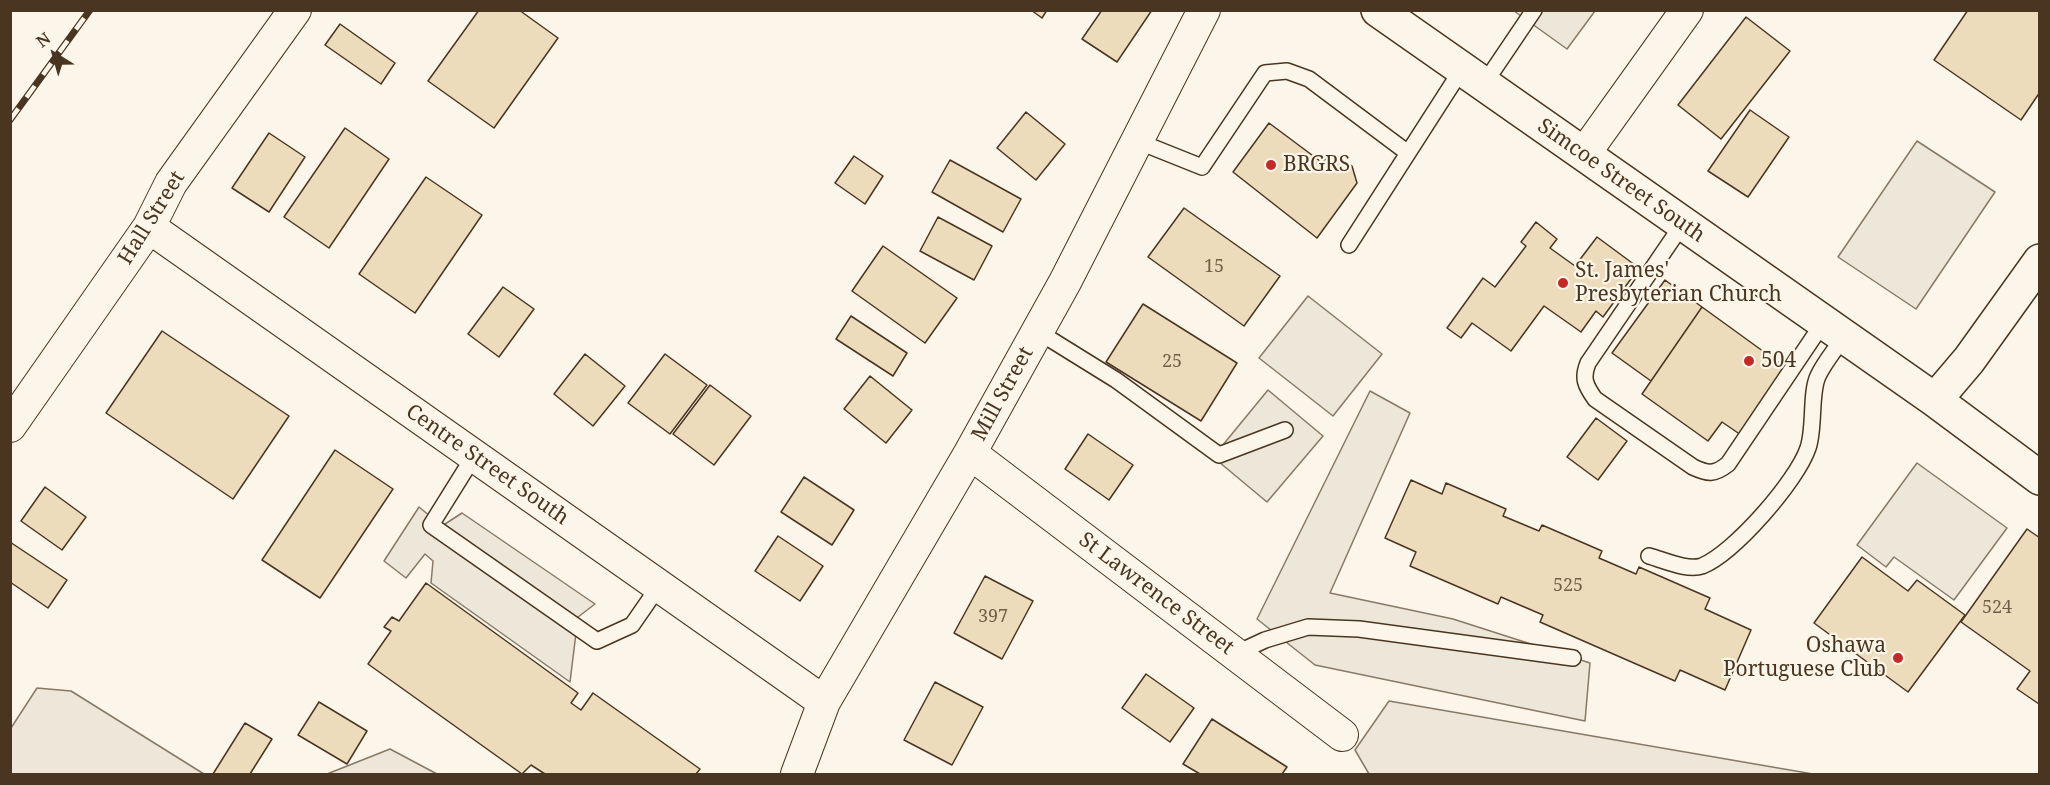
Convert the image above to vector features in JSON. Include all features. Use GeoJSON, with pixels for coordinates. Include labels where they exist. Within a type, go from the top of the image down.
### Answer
{"type":"FeatureCollection","features":[{"type":"Feature","properties":{"kind":"main road","name":"Simcoe Street South"},"geometry":{"type":"LineString","coordinates":[[1378,10],[1833,331],[1935,400],[2040,478]]}},
{"type":"Feature","properties":{"kind":"main road"},"geometry":{"type":"LineString","coordinates":[[1935,400],[1969,360],[2040,261]]}},
{"type":"Feature","properties":{"kind":"street","name":"Hall Street"},"geometry":{"type":"LineString","coordinates":[[10,426],[149,227],[171,183],[295,10]]}},
{"type":"Feature","properties":{"kind":"street","name":"Mill Street"},"geometry":{"type":"LineString","coordinates":[[798,774],[824,702],[970,453],[1037,331],[1204,10]]}},
{"type":"Feature","properties":{"kind":"street"},"geometry":{"type":"LineString","coordinates":[[1584,154],[1687,10]]}},
{"type":"Feature","properties":{"kind":"street","name":"Centre Street South"},"geometry":{"type":"LineString","coordinates":[[149,227],[824,702]]}},
{"type":"Feature","properties":{"kind":"street","name":"St Lawrence Street"},"geometry":{"type":"LineString","coordinates":[[970,453],[1342,735]]}},
{"type":"Feature","properties":{"kind":"lane"},"geometry":{"type":"LineString","coordinates":[[1349,245],[1408,153],[1473,76],[1534,10]]}},
{"type":"Feature","properties":{"kind":"lane"},"geometry":{"type":"LineString","coordinates":[[1137,141],[1202,167],[1265,74],[1287,71],[1309,79],[1408,153]]}},
{"type":"Feature","properties":{"kind":"lane"},"geometry":{"type":"LineString","coordinates":[[1682,225],[1588,363],[1583,375],[1586,386],[1595,399],[1693,466],[1708,474],[1719,471],[1728,464],[1833,331]]}},
{"type":"Feature","properties":{"kind":"lane"},"geometry":{"type":"LineString","coordinates":[[1037,331],[1116,380],[1219,455],[1285,430]]}},
{"type":"Feature","properties":{"kind":"lane"},"geometry":{"type":"LineString","coordinates":[[1649,556],[1682,566],[1701,566],[1741,537],[1759,519],[1796,472],[1808,448],[1817,377],[1833,331]]}},
{"type":"Feature","properties":{"kind":"lane"},"geometry":{"type":"LineString","coordinates":[[474,456],[431,525],[460,546],[597,641],[632,625],[659,586]]}},
{"type":"Feature","properties":{"kind":"lane"},"geometry":{"type":"LineString","coordinates":[[1235,654],[1265,640],[1308,627],[1359,629],[1573,658]]}},
{"type":"Feature","properties":{"kind":"shaded area"},"geometry":{"type":"Polygon","coordinates":[[[1514,11],[1595,11],[1567,49],[1514,11]]]}},
{"type":"Feature","properties":{"kind":"shaded area"},"geometry":{"type":"Polygon","coordinates":[[[1917,141],[1995,192],[1916,309],[1838,257],[1917,141]]]}},
{"type":"Feature","properties":{"kind":"shaded area"},"geometry":{"type":"Polygon","coordinates":[[[1308,296],[1382,354],[1333,416],[1259,358],[1308,296]]]}},
{"type":"Feature","properties":{"kind":"shaded area"},"geometry":{"type":"Polygon","coordinates":[[[1268,390],[1323,436],[1267,502],[1213,457],[1268,390]]]}},
{"type":"Feature","properties":{"kind":"shaded area"},"geometry":{"type":"Polygon","coordinates":[[[1370,391],[1410,413],[1330,593],[1453,619],[1590,663],[1585,721],[1315,665],[1257,619],[1370,391]]]}},
{"type":"Feature","properties":{"kind":"shaded area"},"geometry":{"type":"Polygon","coordinates":[[[1917,463],[2007,528],[1954,600],[1894,557],[1886,567],[1857,545],[1917,463]]]}},
{"type":"Feature","properties":{"kind":"shaded area"},"geometry":{"type":"Polygon","coordinates":[[[419,507],[442,526],[462,513],[595,604],[578,617],[570,682],[431,583],[433,561],[425,554],[406,578],[384,561],[419,507]]]}},
{"type":"Feature","properties":{"kind":"shaded area"},"geometry":{"type":"Polygon","coordinates":[[[37,688],[71,691],[204,774],[11,774],[11,728],[37,688]]]}},
{"type":"Feature","properties":{"kind":"shaded area"},"geometry":{"type":"Polygon","coordinates":[[[1389,701],[1813,774],[1369,774],[1355,750],[1389,701]]]}},
{"type":"Feature","properties":{"kind":"shaded area"},"geometry":{"type":"Polygon","coordinates":[[[390,749],[437,774],[327,774],[390,749]]]}},
{"type":"Feature","properties":{"kind":"building"},"geometry":{"type":"Polygon","coordinates":[[[479,10],[519,10],[558,38],[494,128],[428,81],[479,10]]]}},
{"type":"Feature","properties":{"kind":"building"},"geometry":{"type":"Polygon","coordinates":[[[1031,10],[1047,10],[1042,18],[1031,10]]]}},
{"type":"Feature","properties":{"kind":"building"},"geometry":{"type":"Polygon","coordinates":[[[1102,10],[1152,10],[1117,62],[1082,39],[1102,10]]]}},
{"type":"Feature","properties":{"kind":"building"},"geometry":{"type":"Polygon","coordinates":[[[1968,10],[2040,10],[2040,92],[2021,120],[1934,60],[1968,10]]]}},
{"type":"Feature","properties":{"kind":"building"},"geometry":{"type":"Polygon","coordinates":[[[1746,17],[1790,51],[1721,139],[1678,105],[1746,17]]]}},
{"type":"Feature","properties":{"kind":"building"},"geometry":{"type":"Polygon","coordinates":[[[340,24],[395,63],[381,84],[325,45],[340,24]]]}},
{"type":"Feature","properties":{"kind":"building"},"geometry":{"type":"Polygon","coordinates":[[[1750,110],[1789,137],[1748,197],[1708,171],[1750,110]]]}},
{"type":"Feature","properties":{"kind":"building"},"geometry":{"type":"Polygon","coordinates":[[[1026,112],[1065,144],[1036,180],[997,148],[1026,112]]]}},
{"type":"Feature","properties":{"kind":"building"},"geometry":{"type":"Polygon","coordinates":[[[1269,123],[1320,161],[1337,156],[1352,166],[1357,183],[1317,238],[1233,172],[1269,123]]]}},
{"type":"Feature","properties":{"kind":"building"},"geometry":{"type":"Polygon","coordinates":[[[345,128],[389,159],[329,248],[284,217],[345,128]]]}},
{"type":"Feature","properties":{"kind":"building"},"geometry":{"type":"Polygon","coordinates":[[[269,133],[305,157],[269,212],[232,188],[269,133]]]}},
{"type":"Feature","properties":{"kind":"building"},"geometry":{"type":"Polygon","coordinates":[[[854,156],[883,176],[865,204],[835,183],[854,156]]]}},
{"type":"Feature","properties":{"kind":"building"},"geometry":{"type":"Polygon","coordinates":[[[950,160],[1021,199],[1003,232],[932,192],[950,160]]]}},
{"type":"Feature","properties":{"kind":"building"},"geometry":{"type":"Polygon","coordinates":[[[426,177],[482,215],[415,313],[359,274],[426,177]]]}},
{"type":"Feature","properties":{"kind":"building"},"geometry":{"type":"Polygon","coordinates":[[[1184,208],[1280,276],[1244,326],[1148,257],[1184,208]]]}},
{"type":"Feature","properties":{"kind":"building"},"geometry":{"type":"Polygon","coordinates":[[[938,217],[992,246],[974,280],[920,251],[938,217]]]}},
{"type":"Feature","properties":{"kind":"building","name":"St. James' Presbyterian Church"},"geometry":{"type":"Polygon","coordinates":[[[1536,222],[1557,239],[1550,248],[1575,266],[1597,237],[1639,268],[1603,317],[1596,311],[1581,332],[1544,306],[1511,351],[1472,323],[1461,338],[1447,328],[1483,278],[1495,287],[1526,246],[1521,242],[1536,222]]]}},
{"type":"Feature","properties":{"kind":"building"},"geometry":{"type":"Polygon","coordinates":[[[883,246],[957,298],[925,343],[852,291],[883,246]]]}},
{"type":"Feature","properties":{"kind":"building"},"geometry":{"type":"Polygon","coordinates":[[[1665,280],[1702,307],[1651,381],[1612,353],[1665,280]]]}},
{"type":"Feature","properties":{"kind":"building"},"geometry":{"type":"Polygon","coordinates":[[[503,287],[534,309],[499,357],[468,334],[503,287]]]}},
{"type":"Feature","properties":{"kind":"building"},"geometry":{"type":"Polygon","coordinates":[[[1143,304],[1237,363],[1201,421],[1106,362],[1143,304]]]}},
{"type":"Feature","properties":{"kind":"building"},"geometry":{"type":"Polygon","coordinates":[[[1702,307],[1789,370],[1741,435],[1722,422],[1708,441],[1642,394],[1702,307]]]}},
{"type":"Feature","properties":{"kind":"building"},"geometry":{"type":"Polygon","coordinates":[[[851,316],[907,353],[893,376],[836,339],[851,316]]]}},
{"type":"Feature","properties":{"kind":"building"},"geometry":{"type":"Polygon","coordinates":[[[162,331],[289,416],[233,499],[106,413],[162,331]]]}},
{"type":"Feature","properties":{"kind":"building"},"geometry":{"type":"Polygon","coordinates":[[[585,354],[625,386],[593,426],[554,394],[585,354]]]}},
{"type":"Feature","properties":{"kind":"building"},"geometry":{"type":"Polygon","coordinates":[[[665,354],[707,385],[670,434],[628,403],[665,354]]]}},
{"type":"Feature","properties":{"kind":"building"},"geometry":{"type":"Polygon","coordinates":[[[870,376],[912,410],[886,443],[844,409],[870,376]]]}},
{"type":"Feature","properties":{"kind":"building"},"geometry":{"type":"Polygon","coordinates":[[[710,385],[751,416],[714,465],[673,434],[710,385]]]}},
{"type":"Feature","properties":{"kind":"building"},"geometry":{"type":"Polygon","coordinates":[[[1596,418],[1627,441],[1598,480],[1567,457],[1596,418]]]}},
{"type":"Feature","properties":{"kind":"building"},"geometry":{"type":"Polygon","coordinates":[[[1088,434],[1133,465],[1109,500],[1065,469],[1088,434]]]}},
{"type":"Feature","properties":{"kind":"building"},"geometry":{"type":"Polygon","coordinates":[[[335,450],[393,489],[320,598],[262,560],[335,450]]]}},
{"type":"Feature","properties":{"kind":"building"},"geometry":{"type":"Polygon","coordinates":[[[804,477],[854,510],[832,545],[781,512],[804,477]]]}},
{"type":"Feature","properties":{"kind":"building"},"geometry":{"type":"Polygon","coordinates":[[[1411,480],[1442,494],[1446,483],[1506,509],[1503,516],[1539,531],[1542,525],[1602,551],[1599,558],[1636,574],[1639,567],[1710,598],[1705,609],[1751,630],[1725,690],[1680,670],[1675,681],[1540,622],[1543,615],[1501,597],[1498,604],[1410,566],[1416,552],[1385,538],[1411,480]]]}},
{"type":"Feature","properties":{"kind":"building"},"geometry":{"type":"Polygon","coordinates":[[[45,487],[86,517],[62,550],[21,521],[45,487]]]}},
{"type":"Feature","properties":{"kind":"building"},"geometry":{"type":"Polygon","coordinates":[[[2027,529],[2040,538],[2039,704],[2017,689],[2030,671],[1961,622],[2027,529]]]}},
{"type":"Feature","properties":{"kind":"building"},"geometry":{"type":"Polygon","coordinates":[[[778,536],[823,566],[800,601],[755,571],[778,536]]]}},
{"type":"Feature","properties":{"kind":"building"},"geometry":{"type":"Polygon","coordinates":[[[10,542],[67,580],[48,608],[10,582],[10,542]]]}},
{"type":"Feature","properties":{"kind":"building","name":"Oshawa Portuguese Club"},"geometry":{"type":"Polygon","coordinates":[[[1862,557],[1908,591],[1917,580],[1965,615],[1908,692],[1814,623],[1862,557]]]}},
{"type":"Feature","properties":{"kind":"building"},"geometry":{"type":"Polygon","coordinates":[[[985,576],[1033,601],[1002,659],[954,633],[985,576]]]}},
{"type":"Feature","properties":{"kind":"building"},"geometry":{"type":"Polygon","coordinates":[[[426,583],[578,693],[571,703],[581,710],[593,693],[700,769],[696,774],[545,774],[531,765],[522,774],[368,664],[391,631],[384,627],[392,617],[399,621],[426,583]]]}},
{"type":"Feature","properties":{"kind":"building"},"geometry":{"type":"Polygon","coordinates":[[[1146,674],[1194,708],[1170,742],[1122,708],[1146,674]]]}},
{"type":"Feature","properties":{"kind":"building"},"geometry":{"type":"Polygon","coordinates":[[[935,682],[983,707],[952,765],[904,740],[935,682]]]}},
{"type":"Feature","properties":{"kind":"building"},"geometry":{"type":"Polygon","coordinates":[[[319,702],[367,731],[347,764],[298,735],[319,702]]]}},
{"type":"Feature","properties":{"kind":"building"},"geometry":{"type":"Polygon","coordinates":[[[1212,719],[1287,767],[1282,774],[1200,774],[1183,764],[1212,719]]]}},
{"type":"Feature","properties":{"kind":"building"},"geometry":{"type":"Polygon","coordinates":[[[245,723],[272,739],[250,774],[213,774],[245,723]]]}},
{"type":"Feature","properties":{"kind":"railway"},"geometry":{"type":"LineString","coordinates":[[10,120],[90,10]]}},
{"type":"Feature","properties":{"kind":"place","name":"BRGRS"},"geometry":{"type":"Point","coordinates":[1271,165]}},
{"type":"Feature","properties":{"kind":"place","name":"St. James' Presbyterian Church"},"geometry":{"type":"Point","coordinates":[1563,283]}},
{"type":"Feature","properties":{"kind":"place","name":"504"},"geometry":{"type":"Point","coordinates":[1749,361]}},
{"type":"Feature","properties":{"kind":"place","name":"Oshawa Portuguese Club"},"geometry":{"type":"Point","coordinates":[1898,658]}}]}
